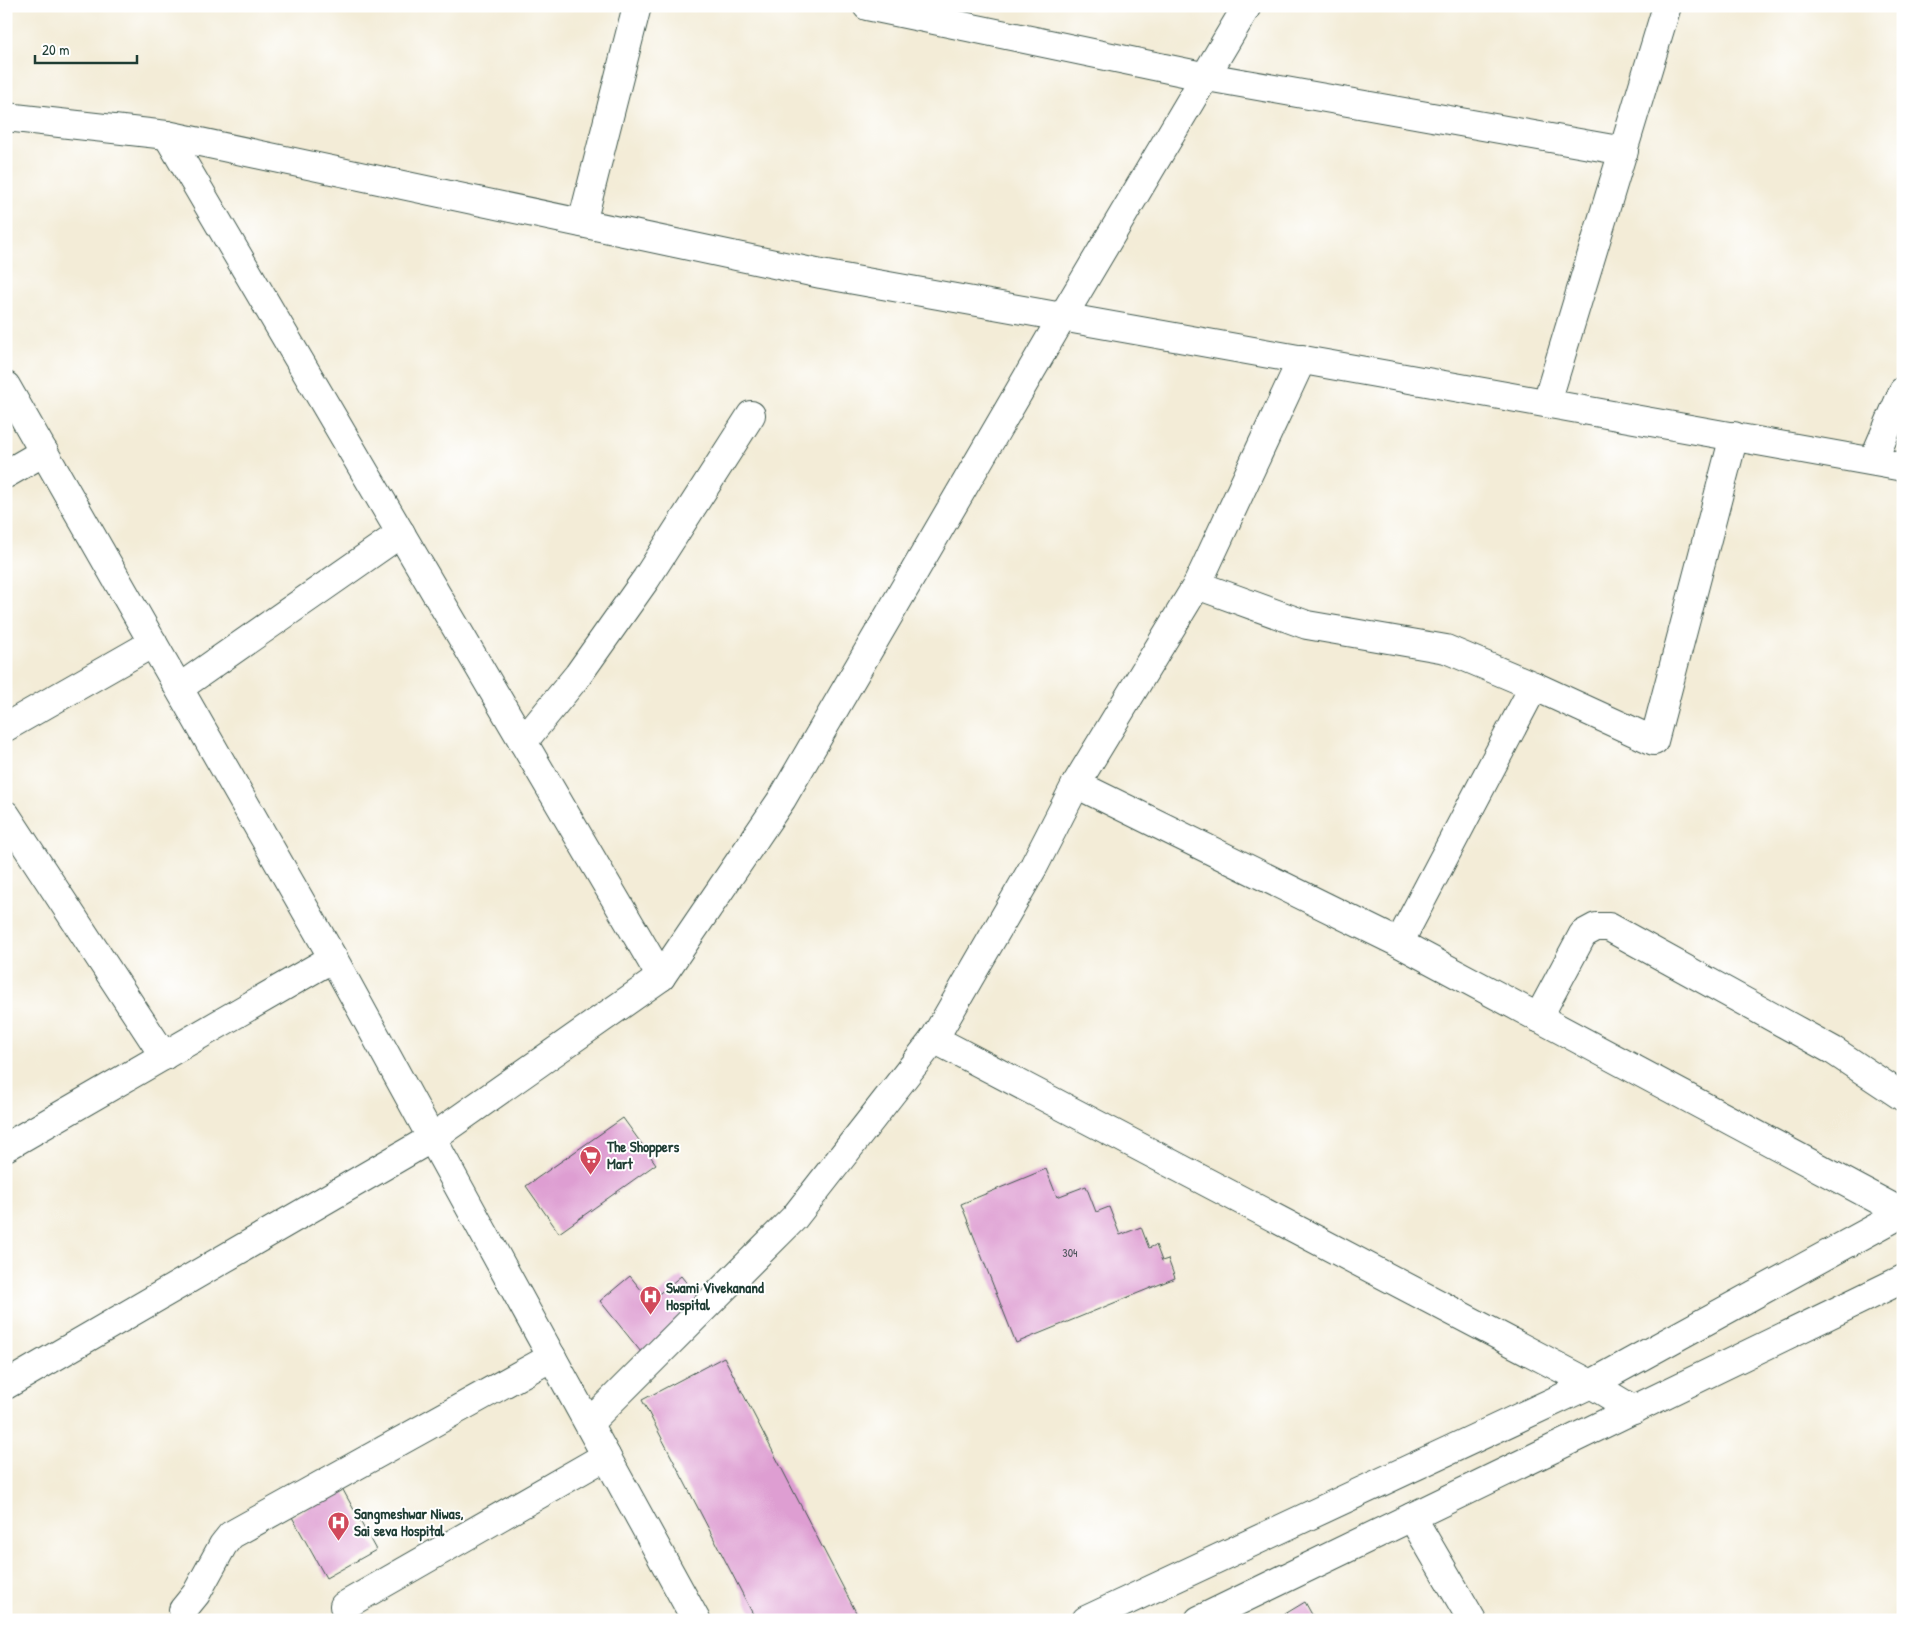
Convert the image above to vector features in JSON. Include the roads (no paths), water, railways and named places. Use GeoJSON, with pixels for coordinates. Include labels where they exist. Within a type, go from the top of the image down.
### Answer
{"type":"FeatureCollection","features":[{"type":"Feature","properties":{"kind":"street"},"geometry":{"type":"LineString","coordinates":[[582,223],[637,6]]}},
{"type":"Feature","properties":{"kind":"street"},"geometry":{"type":"LineString","coordinates":[[867,6],[1207,77],[1624,151]]}},
{"type":"Feature","properties":{"kind":"street"},"geometry":{"type":"LineString","coordinates":[[6,1386],[432,1138],[661,977],[782,799],[1063,316],[1207,77],[1247,6]]}},
{"type":"Feature","properties":{"kind":"street"},"geometry":{"type":"LineString","coordinates":[[1547,402],[1668,6]]}},
{"type":"Feature","properties":{"kind":"street"},"geometry":{"type":"LineString","coordinates":[[6,117],[168,135],[821,274],[1903,467]]}},
{"type":"Feature","properties":{"kind":"street"},"geometry":{"type":"LineString","coordinates":[[168,135],[661,977]]}},
{"type":"Feature","properties":{"kind":"street"},"geometry":{"type":"LineString","coordinates":[[589,1423],[794,1218],[934,1039],[1034,866],[1076,784],[1197,584],[1302,359]]}},
{"type":"Feature","properties":{"kind":"street"},"geometry":{"type":"LineString","coordinates":[[6,386],[333,958],[696,1620]]}},
{"type":"Feature","properties":{"kind":"street"},"geometry":{"type":"LineString","coordinates":[[1873,461],[1903,391]]}},
{"type":"Feature","properties":{"kind":"street"},"geometry":{"type":"LineString","coordinates":[[523,742],[578,675],[646,579],[751,415]]}},
{"type":"Feature","properties":{"kind":"street"},"geometry":{"type":"LineString","coordinates":[[1197,584],[1307,625],[1446,649],[1534,686],[1654,741],[1734,436]]}},
{"type":"Feature","properties":{"kind":"street"},"geometry":{"type":"LineString","coordinates":[[6,474],[44,452]]}},
{"type":"Feature","properties":{"kind":"street"},"geometry":{"type":"LineString","coordinates":[[179,688],[401,533]]}},
{"type":"Feature","properties":{"kind":"street"},"geometry":{"type":"LineString","coordinates":[[6,727],[153,643]]}},
{"type":"Feature","properties":{"kind":"street"},"geometry":{"type":"LineString","coordinates":[[1399,943],[1534,686]]}},
{"type":"Feature","properties":{"kind":"street"},"geometry":{"type":"LineString","coordinates":[[1076,784],[1399,943],[1903,1213]]}},
{"type":"Feature","properties":{"kind":"street"},"geometry":{"type":"LineString","coordinates":[[6,815],[164,1056]]}},
{"type":"Feature","properties":{"kind":"street"},"geometry":{"type":"LineString","coordinates":[[1538,1018],[1583,934],[1596,927],[1609,927],[1834,1051],[1903,1097]]}},
{"type":"Feature","properties":{"kind":"street"},"geometry":{"type":"LineString","coordinates":[[6,1147],[333,958]]}},
{"type":"Feature","properties":{"kind":"street"},"geometry":{"type":"LineString","coordinates":[[934,1039],[1590,1384],[1634,1410]]}},
{"type":"Feature","properties":{"kind":"street"},"geometry":{"type":"LineString","coordinates":[[1086,1620],[1590,1384],[1903,1213]]}},
{"type":"Feature","properties":{"kind":"street"},"geometry":{"type":"LineString","coordinates":[[1199,1620],[1903,1279]]}},
{"type":"Feature","properties":{"kind":"street"},"geometry":{"type":"LineString","coordinates":[[183,1610],[196,1594],[231,1535],[552,1358]]}},
{"type":"Feature","properties":{"kind":"street"},"geometry":{"type":"LineString","coordinates":[[344,1606],[606,1456]]}},
{"type":"Feature","properties":{"kind":"street"},"geometry":{"type":"LineString","coordinates":[[1412,1517],[1472,1620]]}},
{"type":"Feature","properties":{"kind":"place","name":"The Shoppers Mart"},"geometry":{"type":"Point","coordinates":[591,1175]}},
{"type":"Feature","properties":{"kind":"place","name":"Swami Vivekanand Hospital"},"geometry":{"type":"Point","coordinates":[650,1316]}},
{"type":"Feature","properties":{"kind":"place","name":"Sangmeshwar Niwas, Sai seva Hospital"},"geometry":{"type":"Point","coordinates":[338,1542]}}]}
